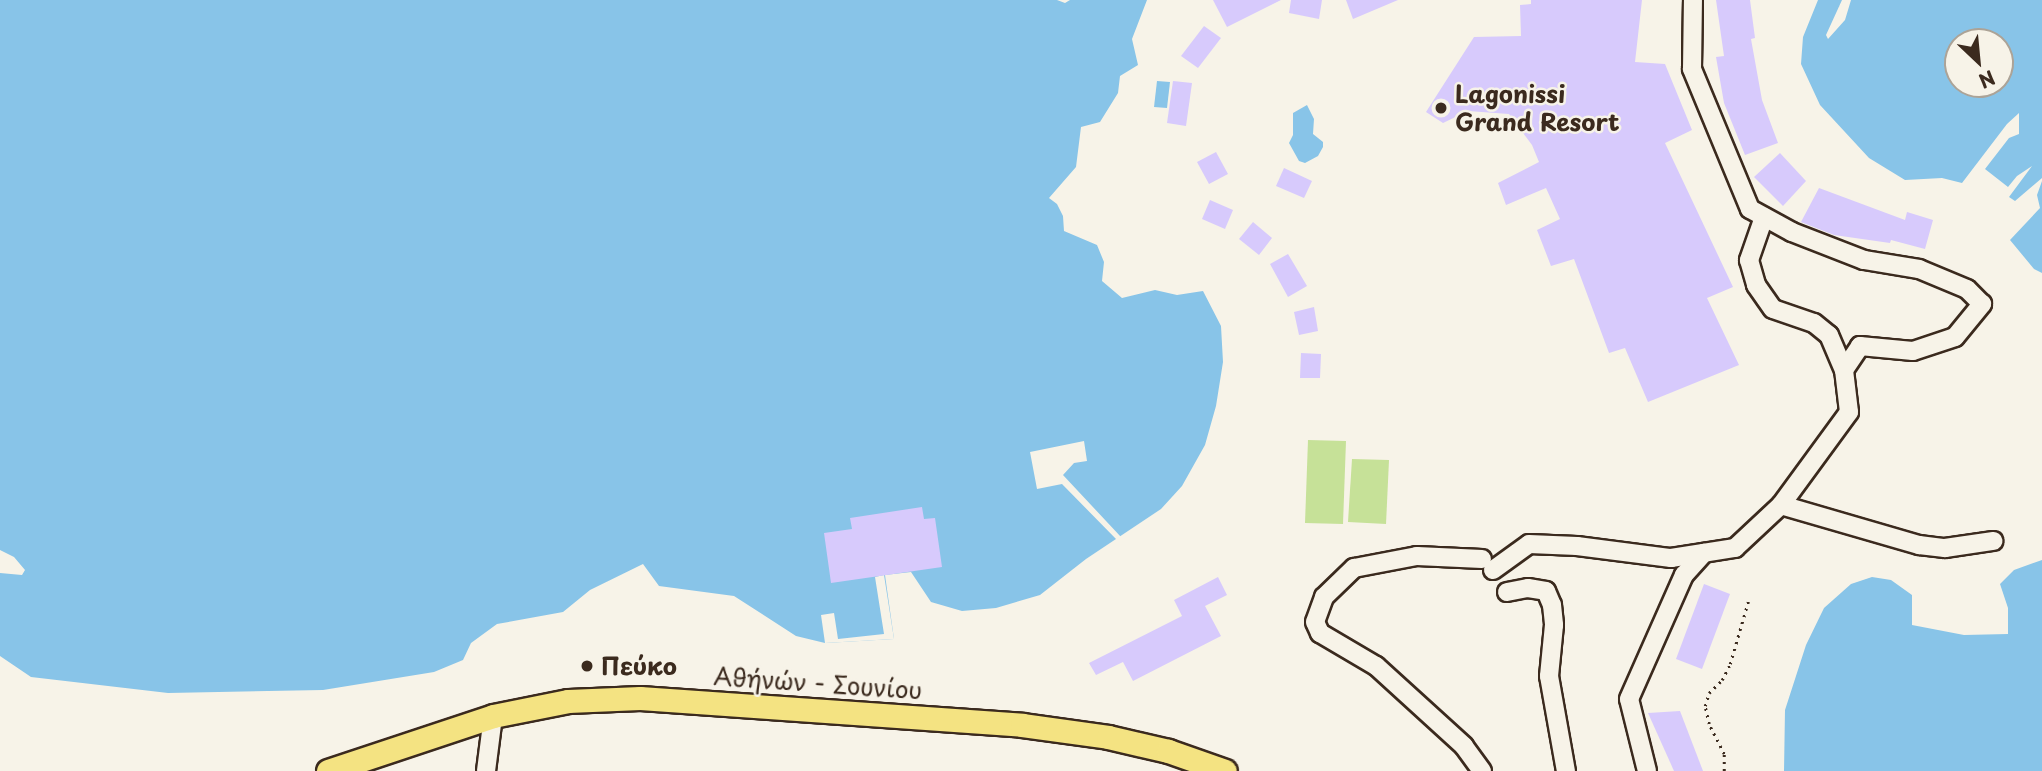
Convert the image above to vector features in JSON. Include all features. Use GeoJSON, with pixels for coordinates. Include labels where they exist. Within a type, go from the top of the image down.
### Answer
{"type":"FeatureCollection","features":[{"type":"Feature","properties":{"kind":"main road","name":"Αθήνών - Σουνίου"},"geometry":{"type":"LineString","coordinates":[[328,771],[493,716],[569,701],[640,698],[691,699],[1022,725],[1108,737],[1201,767],[1225,771]]}},
{"type":"Feature","properties":{"kind":"street"},"geometry":{"type":"LineString","coordinates":[[1693,0],[1692,69],[1750,209],[1792,232],[1864,260],[1919,269],[1967,289],[1982,304],[1955,337],[1913,351],[1860,346],[1844,370]]}},
{"type":"Feature","properties":{"kind":"street"},"geometry":{"type":"LineString","coordinates":[[1482,771],[1464,746],[1376,666],[1320,633],[1315,622],[1324,597],[1354,568],[1417,556],[1488,564],[1529,544],[1577,546],[1671,558],[1735,548],[1781,505],[1849,412],[1844,370],[1829,335],[1814,323],[1773,309],[1756,285],[1749,260],[1765,217]]}},
{"type":"Feature","properties":{"kind":"street"},"geometry":{"type":"LineString","coordinates":[[1781,505],[1919,545],[1945,548],[1993,541]]}},
{"type":"Feature","properties":{"kind":"street"},"geometry":{"type":"LineString","coordinates":[[1647,771],[1629,699],[1684,575],[1704,553]]}},
{"type":"Feature","properties":{"kind":"street"},"geometry":{"type":"LineString","coordinates":[[1507,592],[1528,588],[1546,592],[1552,605],[1555,625],[1549,676],[1566,771]]}},
{"type":"Feature","properties":{"kind":"street"},"geometry":{"type":"LineString","coordinates":[[486,771],[493,716]]}},
{"type":"Feature","properties":{"kind":"path"},"geometry":{"type":"LineString","coordinates":[[1724,771],[1724,754],[1709,724],[1705,706],[1709,693],[1722,680],[1730,664],[1748,602]]}},
{"type":"Feature","properties":{"kind":"green space"},"geometry":{"type":"Polygon","coordinates":[[[1308,440],[1346,441],[1343,524],[1305,523],[1308,440]]]}},
{"type":"Feature","properties":{"kind":"green space"},"geometry":{"type":"Polygon","coordinates":[[[1352,459],[1389,460],[1386,524],[1348,522],[1352,459]]]}},
{"type":"Feature","properties":{"kind":"water"},"geometry":{"type":"Polygon","coordinates":[[[0,0],[1057,0],[1065,3],[1070,0],[1147,0],[1132,39],[1138,65],[1120,76],[1118,93],[1100,122],[1081,127],[1076,167],[1049,198],[1057,204],[1063,216],[1064,231],[1097,245],[1104,262],[1102,281],[1122,298],[1155,290],[1177,295],[1203,291],[1221,326],[1223,362],[1216,406],[1205,445],[1182,486],[1161,509],[1086,559],[1040,595],[996,608],[962,611],[931,602],[911,572],[885,575],[894,639],[825,643],[796,636],[734,596],[659,586],[643,564],[590,590],[563,612],[497,624],[471,643],[463,660],[434,672],[323,690],[168,693],[31,677],[0,656],[0,573],[22,575],[25,570],[14,557],[0,550],[0,0]]]}},
{"type":"Feature","properties":{"kind":"water"},"geometry":{"type":"Polygon","coordinates":[[[1818,0],[1842,0],[1826,35],[1828,39],[1845,20],[1851,0],[2042,0],[2042,178],[2015,201],[2009,197],[2032,166],[2017,176],[2008,187],[1985,169],[2009,138],[2019,134],[2019,113],[2007,124],[1962,183],[1942,178],[1905,180],[1869,158],[1820,105],[1801,64],[1803,37],[1818,0]]]}},
{"type":"Feature","properties":{"kind":"water"},"geometry":{"type":"Polygon","coordinates":[[[1157,81],[1170,82],[1167,108],[1154,107],[1157,81]]]}},
{"type":"Feature","properties":{"kind":"water"},"geometry":{"type":"Polygon","coordinates":[[[1307,105],[1314,119],[1313,134],[1323,142],[1323,147],[1318,156],[1305,163],[1299,161],[1289,143],[1293,135],[1293,113],[1307,105]]]}},
{"type":"Feature","properties":{"kind":"water"},"geometry":{"type":"Polygon","coordinates":[[[2042,181],[2042,273],[2034,269],[2010,240],[2040,208],[2037,195],[2042,181]]]}},
{"type":"Feature","properties":{"kind":"water"},"geometry":{"type":"Polygon","coordinates":[[[2042,560],[2042,771],[1784,771],[1785,710],[1806,645],[1824,608],[1851,584],[1872,577],[1891,580],[1912,595],[1912,625],[1964,635],[2008,634],[2008,608],[2000,584],[2014,570],[2042,560]]]}},
{"type":"Feature","properties":{"kind":"pier"},"geometry":{"type":"Polygon","coordinates":[[[1084,441],[1087,461],[1074,463],[1063,475],[1121,537],[1117,540],[1062,484],[1037,489],[1030,452],[1084,441]]]}},
{"type":"Feature","properties":{"kind":"pier"},"geometry":{"type":"Polygon","coordinates":[[[884,575],[894,639],[825,643],[821,615],[834,613],[838,639],[884,634],[875,577],[884,575]]]}},
{"type":"Feature","properties":{"kind":"building"},"geometry":{"type":"Polygon","coordinates":[[[1213,0],[1281,0],[1227,27],[1213,0]]]}},
{"type":"Feature","properties":{"kind":"building"},"geometry":{"type":"Polygon","coordinates":[[[1291,0],[1322,0],[1319,19],[1289,13],[1291,0]]]}},
{"type":"Feature","properties":{"kind":"building"},"geometry":{"type":"Polygon","coordinates":[[[1346,0],[1398,0],[1353,19],[1346,0]]]}},
{"type":"Feature","properties":{"kind":"building"},"geometry":{"type":"Polygon","coordinates":[[[1531,0],[1642,0],[1635,62],[1665,64],[1692,130],[1665,143],[1733,287],[1707,298],[1739,365],[1648,402],[1625,348],[1609,353],[1574,259],[1551,266],[1537,230],[1560,219],[1546,188],[1506,205],[1498,183],[1539,162],[1532,145],[1509,114],[1468,111],[1443,123],[1426,112],[1474,37],[1521,36],[1520,5],[1531,4],[1531,0]]]}},
{"type":"Feature","properties":{"kind":"building"},"geometry":{"type":"Polygon","coordinates":[[[1716,0],[1750,0],[1755,38],[1751,39],[1762,100],[1778,143],[1745,155],[1724,103],[1716,57],[1724,56],[1716,0]]]}},
{"type":"Feature","properties":{"kind":"building"},"geometry":{"type":"Polygon","coordinates":[[[1204,26],[1221,38],[1198,68],[1181,56],[1204,26]]]}},
{"type":"Feature","properties":{"kind":"building"},"geometry":{"type":"Polygon","coordinates":[[[1173,81],[1192,83],[1186,126],[1167,123],[1173,81]]]}},
{"type":"Feature","properties":{"kind":"building"},"geometry":{"type":"Polygon","coordinates":[[[1216,152],[1228,174],[1209,184],[1197,162],[1216,152]]]}},
{"type":"Feature","properties":{"kind":"building"},"geometry":{"type":"Polygon","coordinates":[[[1780,153],[1806,181],[1783,206],[1754,177],[1780,153]]]}},
{"type":"Feature","properties":{"kind":"building"},"geometry":{"type":"Polygon","coordinates":[[[1284,168],[1312,181],[1304,198],[1276,186],[1284,168]]]}},
{"type":"Feature","properties":{"kind":"building"},"geometry":{"type":"Polygon","coordinates":[[[1819,188],[1905,220],[1907,212],[1933,220],[1925,249],[1891,240],[1890,243],[1834,235],[1801,222],[1819,188]]]}},
{"type":"Feature","properties":{"kind":"building"},"geometry":{"type":"Polygon","coordinates":[[[1210,200],[1233,210],[1225,229],[1202,219],[1210,200]]]}},
{"type":"Feature","properties":{"kind":"building"},"geometry":{"type":"Polygon","coordinates":[[[1253,222],[1272,238],[1259,255],[1239,239],[1253,222]]]}},
{"type":"Feature","properties":{"kind":"building"},"geometry":{"type":"Polygon","coordinates":[[[1288,254],[1307,286],[1288,297],[1270,264],[1288,254]]]}},
{"type":"Feature","properties":{"kind":"building"},"geometry":{"type":"Polygon","coordinates":[[[1314,307],[1318,331],[1299,335],[1294,312],[1314,307]]]}},
{"type":"Feature","properties":{"kind":"building"},"geometry":{"type":"Polygon","coordinates":[[[1301,353],[1321,354],[1320,378],[1300,378],[1301,353]]]}},
{"type":"Feature","properties":{"kind":"building"},"geometry":{"type":"Polygon","coordinates":[[[922,507],[924,519],[935,518],[942,567],[831,583],[824,533],[852,529],[850,518],[922,507]]]}},
{"type":"Feature","properties":{"kind":"building"},"geometry":{"type":"Polygon","coordinates":[[[1218,577],[1227,595],[1205,606],[1221,636],[1133,681],[1123,662],[1096,675],[1089,663],[1182,616],[1174,600],[1218,577]]]}},
{"type":"Feature","properties":{"kind":"building"},"geometry":{"type":"Polygon","coordinates":[[[1704,584],[1730,594],[1702,669],[1676,659],[1704,584]]]}},
{"type":"Feature","properties":{"kind":"building"},"geometry":{"type":"Polygon","coordinates":[[[1680,711],[1703,771],[1674,771],[1648,713],[1680,711]]]}},
{"type":"Feature","properties":{"kind":"place","name":"Lagonissi Grand Resort"},"geometry":{"type":"Point","coordinates":[1441,108]}},
{"type":"Feature","properties":{"kind":"place","name":"Πεύκο"},"geometry":{"type":"Point","coordinates":[587,666]}}]}
